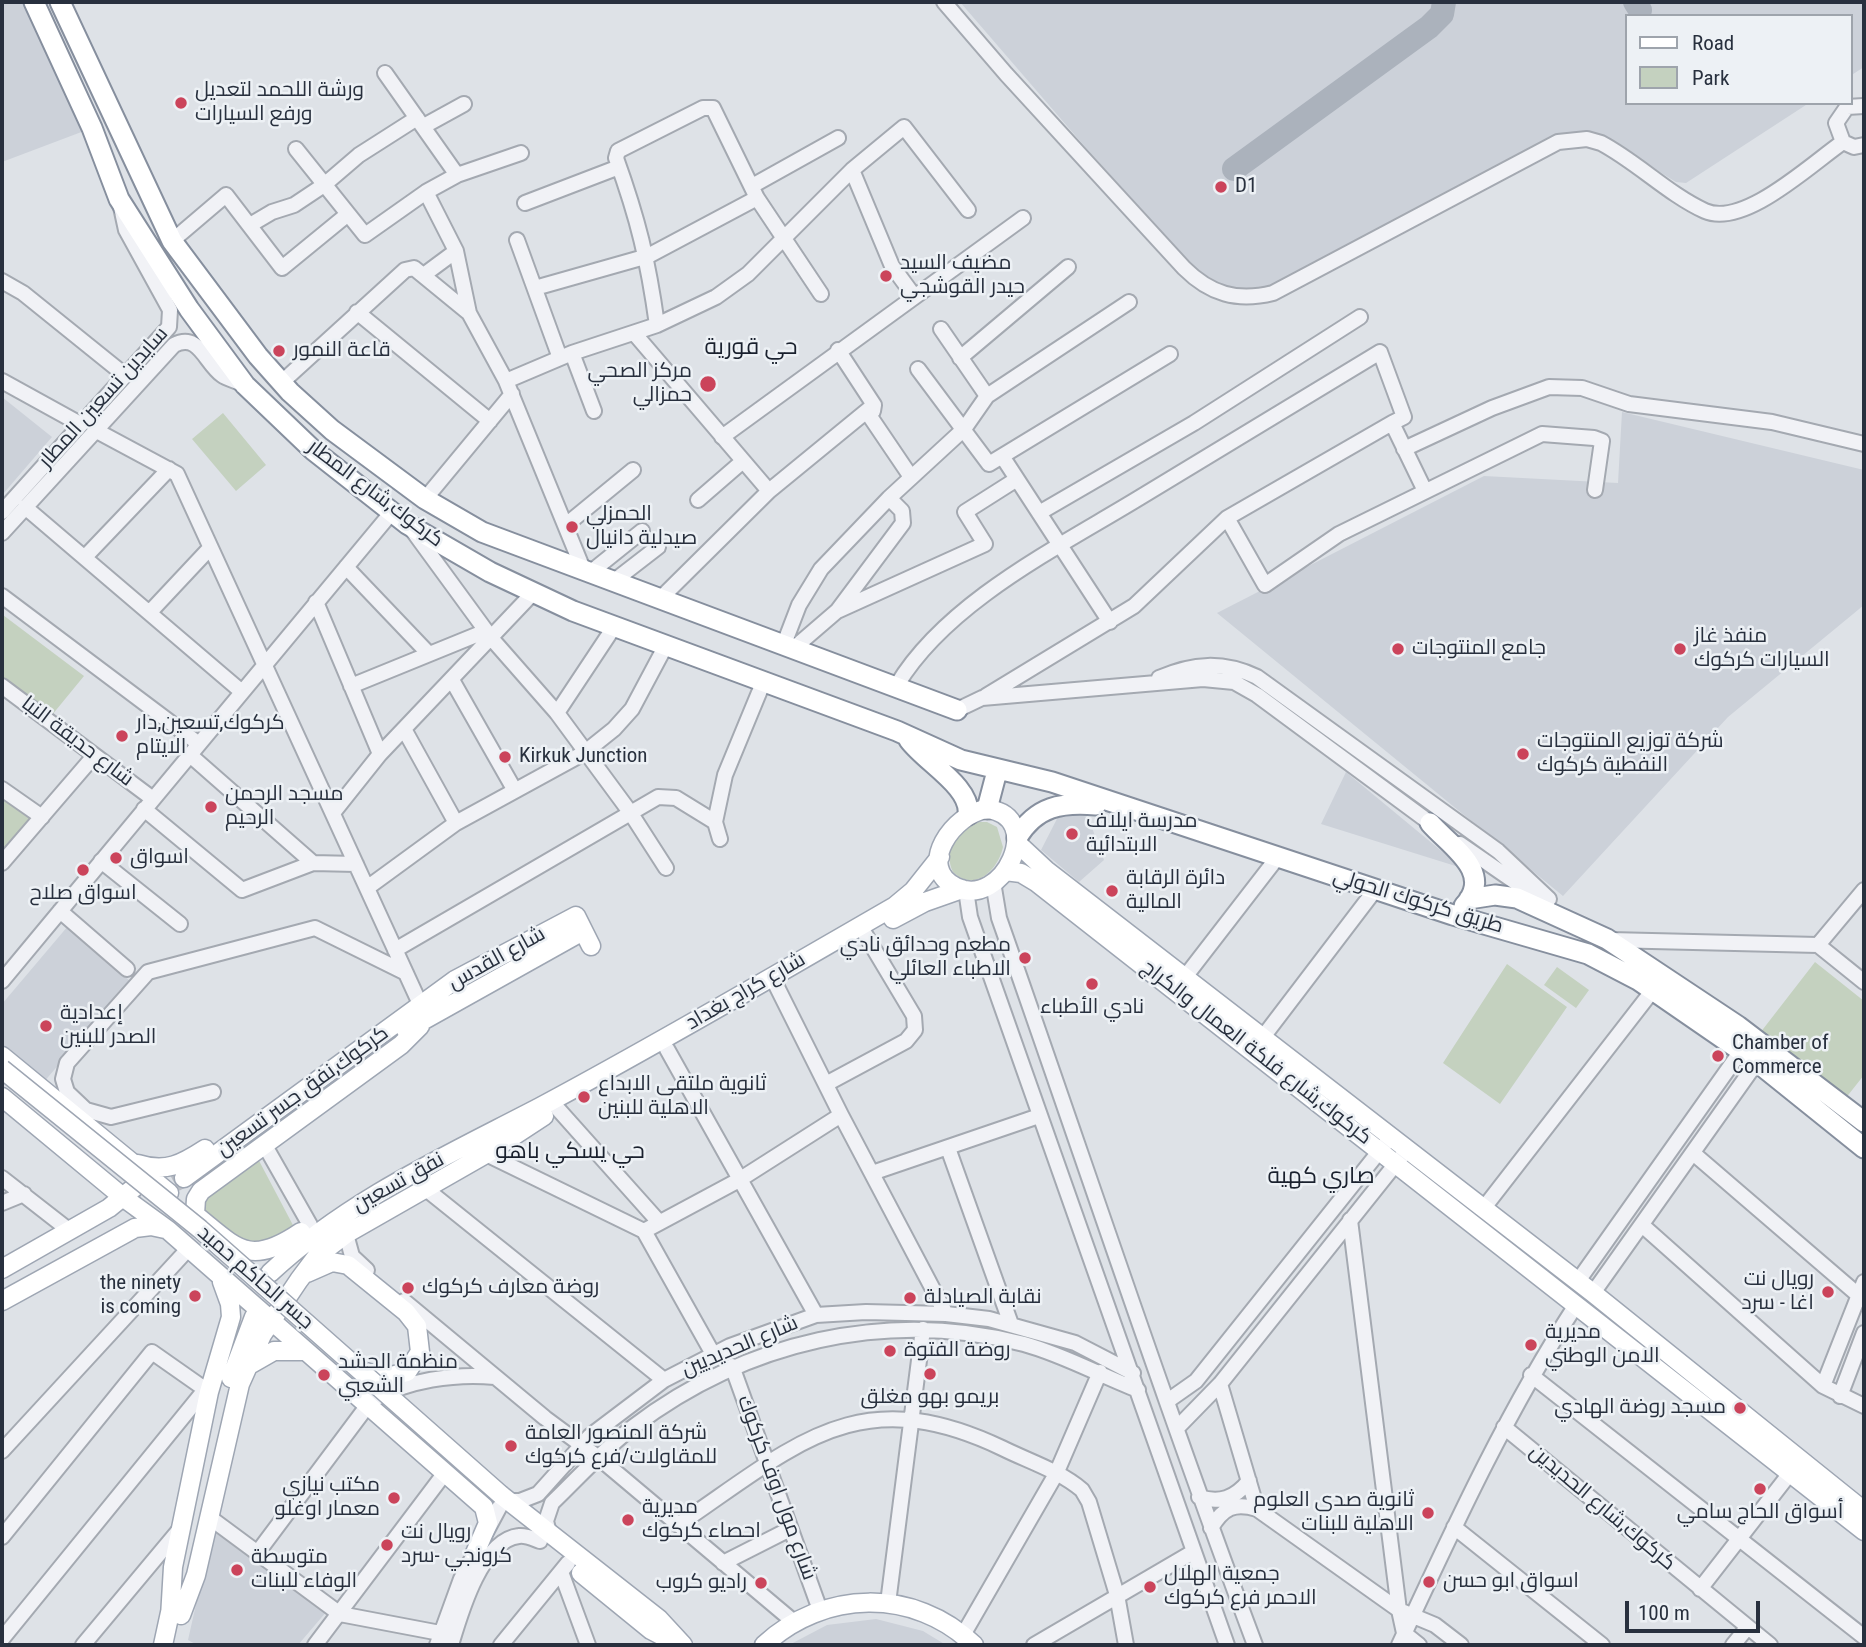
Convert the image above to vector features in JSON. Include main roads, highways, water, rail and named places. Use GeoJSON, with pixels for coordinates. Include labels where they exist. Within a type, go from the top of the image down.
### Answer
{"type":"FeatureCollection","features":[{"type":"Feature","properties":{"kind":"highway"},"geometry":{"type":"LineString","coordinates":[[37,8],[60,3]]}},
{"type":"Feature","properties":{"kind":"highway","name":"كركوك,شارع المطار"},"geometry":{"type":"LineString","coordinates":[[60,3],[172,241],[281,383],[332,430],[425,499],[482,532],[897,685],[957,710]]}},
{"type":"Feature","properties":{"kind":"highway","name":"كركوك,شارع المطار"},"geometry":{"type":"LineString","coordinates":[[37,8],[92,128],[119,199],[169,279],[245,385],[313,450],[399,518],[533,593],[665,647],[904,734],[926,745]]}},
{"type":"Feature","properties":{"kind":"highway"},"geometry":{"type":"LineString","coordinates":[[313,450],[323,447],[332,430]]}},
{"type":"Feature","properties":{"kind":"highway"},"geometry":{"type":"LineString","coordinates":[[352,481],[351,470],[355,464],[372,460]]}},
{"type":"Feature","properties":{"kind":"highway"},"geometry":{"type":"LineString","coordinates":[[904,734],[927,761],[962,790],[969,804],[968,815]]}},
{"type":"Feature","properties":{"kind":"highway","name":"طريق كركوك الحولي"},"geometry":{"type":"LineString","coordinates":[[926,745],[997,771],[1052,782],[1453,915],[1588,954],[1653,990],[1757,1062],[1864,1148]]}},
{"type":"Feature","properties":{"kind":"highway"},"geometry":{"type":"LineString","coordinates":[[987,809],[997,771]]}},
{"type":"Feature","properties":{"kind":"highway"},"geometry":{"type":"LineString","coordinates":[[1017,840],[1038,813],[1059,804],[1122,806]]}},
{"type":"Feature","properties":{"kind":"highway"},"geometry":{"type":"LineString","coordinates":[[1430,822],[1473,868],[1474,886],[1469,899],[1453,915]]}},
{"type":"Feature","properties":{"kind":"highway","name":"طريق كركوك الحولي"},"geometry":{"type":"LineString","coordinates":[[1469,899],[1510,896],[1607,939],[1738,1026],[1864,1122]]}},
{"type":"Feature","properties":{"kind":"highway"},"geometry":{"type":"LineString","coordinates":[[1833,1125],[1848,1109]]}},
{"type":"Feature","properties":{"kind":"main road"},"geometry":{"type":"LineString","coordinates":[[987,809],[1006,816],[1013,823],[1017,840],[999,877],[964,890],[944,876],[940,857],[949,832],[968,815],[987,809]]}},
{"type":"Feature","properties":{"kind":"main road","name":"كركوك,شارع فلكة العمال والكراج"},"geometry":{"type":"LineString","coordinates":[[1017,840],[1046,870],[1263,1037],[1576,1305],[1864,1531]]}},
{"type":"Feature","properties":{"kind":"main road","name":"شارع كراج بغداد"},"geometry":{"type":"LineString","coordinates":[[547,1111],[895,906],[914,891],[940,857]]}},
{"type":"Feature","properties":{"kind":"main road","name":"كركوك,شارع فلكة العمال والكراج"},"geometry":{"type":"LineString","coordinates":[[999,877],[1021,873],[1036,882],[1386,1143]]}},
{"type":"Feature","properties":{"kind":"main road","name":"شارع كراج بغداد"},"geometry":{"type":"LineString","coordinates":[[547,1111],[667,1049],[919,905],[964,890]]}},
{"type":"Feature","properties":{"kind":"main road","name":"شارع القدس"},"geometry":{"type":"LineString","coordinates":[[424,1012],[583,931]]}},
{"type":"Feature","properties":{"kind":"main road"},"geometry":{"type":"LineString","coordinates":[[194,1214],[196,1199],[201,1191],[401,1045],[424,1012]]}},
{"type":"Feature","properties":{"kind":"main road"},"geometry":{"type":"LineString","coordinates":[[2,1290],[129,1208],[154,1173],[186,1162],[375,1028],[424,1012]]}},
{"type":"Feature","properties":{"kind":"main road"},"geometry":{"type":"LineString","coordinates":[[188,1182],[424,1012]]}},
{"type":"Feature","properties":{"kind":"main road"},"geometry":{"type":"LineString","coordinates":[[2,1056],[133,1163],[154,1173],[194,1214],[239,1249],[256,1252],[282,1244],[503,1112],[547,1111]]}},
{"type":"Feature","properties":{"kind":"main road","name":"جسر الحاكم حميد"},"geometry":{"type":"LineString","coordinates":[[2,1069],[200,1229],[357,1368],[501,1501]]}},
{"type":"Feature","properties":{"kind":"main road","name":"جسر الحاكم حميد"},"geometry":{"type":"LineString","coordinates":[[2,1081],[193,1237],[501,1501]]}},
{"type":"Feature","properties":{"kind":"main road"},"geometry":{"type":"LineString","coordinates":[[2,1097],[100,1178],[129,1208],[168,1230],[217,1272],[257,1316],[306,1351],[484,1507],[488,1516],[475,1553]]}},
{"type":"Feature","properties":{"kind":"main road"},"geometry":{"type":"LineString","coordinates":[[299,1280],[317,1256],[346,1234],[486,1154],[547,1111]]}},
{"type":"Feature","properties":{"kind":"main road","name":"نفق تسعين"},"geometry":{"type":"LineString","coordinates":[[274,1276],[337,1229],[487,1142],[547,1111]]}},
{"type":"Feature","properties":{"kind":"main road","name":"كركوك,شارع فلكة العمال والكراج"},"geometry":{"type":"LineString","coordinates":[[1402,1156],[1483,1209],[1578,1281],[1864,1511]]}},
{"type":"Feature","properties":{"kind":"main road"},"geometry":{"type":"LineString","coordinates":[[94,1217],[103,1199],[100,1178]]}},
{"type":"Feature","properties":{"kind":"main road"},"geometry":{"type":"LineString","coordinates":[[2,1269],[94,1217],[129,1208]]}},
{"type":"Feature","properties":{"kind":"main road"},"geometry":{"type":"LineString","coordinates":[[2,1280],[129,1208]]}},
{"type":"Feature","properties":{"kind":"main road"},"geometry":{"type":"LineString","coordinates":[[2,1301],[135,1228],[150,1226],[168,1230]]}},
{"type":"Feature","properties":{"kind":"main road"},"geometry":{"type":"LineString","coordinates":[[175,1616],[226,1396],[240,1350],[257,1316],[311,1270],[332,1262],[348,1265],[406,1312],[418,1326],[421,1352],[415,1364],[399,1376],[375,1377],[357,1368]]}},
{"type":"Feature","properties":{"kind":"main road"},"geometry":{"type":"LineString","coordinates":[[175,1645],[173,1567],[206,1391],[231,1317],[227,1292],[217,1272]]}},
{"type":"Feature","properties":{"kind":"main road"},"geometry":{"type":"LineString","coordinates":[[163,1645],[196,1575],[230,1418],[246,1367],[257,1316]]}},
{"type":"Feature","properties":{"kind":"main road"},"geometry":{"type":"LineString","coordinates":[[246,1367],[274,1351],[306,1351]]}},
{"type":"Feature","properties":{"kind":"main road"},"geometry":{"type":"LineString","coordinates":[[501,1501],[545,1537],[659,1619],[682,1645]]}},
{"type":"Feature","properties":{"kind":"main road"},"geometry":{"type":"LineString","coordinates":[[545,1537],[565,1567],[651,1630],[682,1645]]}},
{"type":"Feature","properties":{"kind":"main road"},"geometry":{"type":"LineString","coordinates":[[764,1645],[794,1622],[820,1610],[854,1602],[888,1603],[928,1614],[968,1640]]}},
{"type":"Feature","properties":{"kind":"tunnel"},"geometry":{"type":"LineString","coordinates":[[127,1209],[184,1178]]}},
{"type":"Feature","properties":{"kind":"tunnel"},"geometry":{"type":"LineString","coordinates":[[245,1311],[270,1273]]}},
{"type":"Feature","properties":{"kind":"place","name":"ورشة اللحمد لتعديل ورفع السيارات"},"geometry":{"type":"Point","coordinates":[181,103]}},
{"type":"Feature","properties":{"kind":"place","name":"D1"},"geometry":{"type":"Point","coordinates":[1221,187]}},
{"type":"Feature","properties":{"kind":"place","name":"مضيف السيد حيدر القوشجي"},"geometry":{"type":"Point","coordinates":[886,276]}},
{"type":"Feature","properties":{"kind":"place","name":"قاعة النمور"},"geometry":{"type":"Point","coordinates":[279,351]}},
{"type":"Feature","properties":{"kind":"place","name":"مركز الصحي حمزالي"},"geometry":{"type":"Point","coordinates":[708,384]}},
{"type":"Feature","properties":{"kind":"place","name":"الحمزلي صيدلية دانيال"},"geometry":{"type":"Point","coordinates":[572,527]}},
{"type":"Feature","properties":{"kind":"place","name":"جامع المنتوجات"},"geometry":{"type":"Point","coordinates":[1398,649]}},
{"type":"Feature","properties":{"kind":"place","name":"منفذ غاز السيارات كركوك"},"geometry":{"type":"Point","coordinates":[1680,649]}},
{"type":"Feature","properties":{"kind":"place","name":"كركوك,تسعين,دار الايتام"},"geometry":{"type":"Point","coordinates":[122,736]}},
{"type":"Feature","properties":{"kind":"place","name":"شركة توزيع المنتوجات النفطية كركوك"},"geometry":{"type":"Point","coordinates":[1523,754]}},
{"type":"Feature","properties":{"kind":"place","name":"Kirkuk Junction"},"geometry":{"type":"Point","coordinates":[505,757]}},
{"type":"Feature","properties":{"kind":"place","name":"مسجد الرحمن الرحيم"},"geometry":{"type":"Point","coordinates":[211,807]}},
{"type":"Feature","properties":{"kind":"place","name":"مدرسة ايلاف الابتدائية"},"geometry":{"type":"Point","coordinates":[1072,834]}},
{"type":"Feature","properties":{"kind":"place","name":"اسواق"},"geometry":{"type":"Point","coordinates":[116,858]}},
{"type":"Feature","properties":{"kind":"place","name":"اسواق صلاح"},"geometry":{"type":"Point","coordinates":[83,870]}},
{"type":"Feature","properties":{"kind":"place","name":"دائرة الرقابة المالية"},"geometry":{"type":"Point","coordinates":[1112,891]}},
{"type":"Feature","properties":{"kind":"place","name":"مطعم وحدائق نادي الاطباء العائلي"},"geometry":{"type":"Point","coordinates":[1025,958]}},
{"type":"Feature","properties":{"kind":"place","name":"نادي الأطباء"},"geometry":{"type":"Point","coordinates":[1092,984]}},
{"type":"Feature","properties":{"kind":"place","name":"إعدادية الصدر للبنين"},"geometry":{"type":"Point","coordinates":[46,1026]}},
{"type":"Feature","properties":{"kind":"place","name":"Chamber of Commerce"},"geometry":{"type":"Point","coordinates":[1718,1056]}},
{"type":"Feature","properties":{"kind":"place","name":"ثانوية ملتقى الابداع الاهلية للبنين"},"geometry":{"type":"Point","coordinates":[584,1097]}},
{"type":"Feature","properties":{"kind":"place","name":"روضة معارف كركوك"},"geometry":{"type":"Point","coordinates":[408,1288]}},
{"type":"Feature","properties":{"kind":"place","name":"رويال نت اغا - سرد"},"geometry":{"type":"Point","coordinates":[1828,1292]}},
{"type":"Feature","properties":{"kind":"place","name":"the ninety is coming"},"geometry":{"type":"Point","coordinates":[195,1296]}},
{"type":"Feature","properties":{"kind":"place","name":"نقابة الصيادلة"},"geometry":{"type":"Point","coordinates":[910,1298]}},
{"type":"Feature","properties":{"kind":"place","name":"مديرية الامن الوطني"},"geometry":{"type":"Point","coordinates":[1531,1345]}},
{"type":"Feature","properties":{"kind":"place","name":"روضة الفتوة"},"geometry":{"type":"Point","coordinates":[890,1351]}},
{"type":"Feature","properties":{"kind":"place","name":"بريمو بهو مغلق"},"geometry":{"type":"Point","coordinates":[930,1374]}},
{"type":"Feature","properties":{"kind":"place","name":"منظمة الحشد الشعبي"},"geometry":{"type":"Point","coordinates":[324,1375]}},
{"type":"Feature","properties":{"kind":"place","name":"مسجد روضة الهادي"},"geometry":{"type":"Point","coordinates":[1740,1408]}},
{"type":"Feature","properties":{"kind":"place","name":"شركة المنصور العامة للمقاولات/فرع كركوك"},"geometry":{"type":"Point","coordinates":[511,1446]}},
{"type":"Feature","properties":{"kind":"place","name":"أسواق الحاج سامي"},"geometry":{"type":"Point","coordinates":[1760,1489]}},
{"type":"Feature","properties":{"kind":"place","name":"مكتب نيازي معمار اوغلو"},"geometry":{"type":"Point","coordinates":[394,1498]}},
{"type":"Feature","properties":{"kind":"place","name":"ثانوية صدى العلوم الاهلية للبنات"},"geometry":{"type":"Point","coordinates":[1428,1513]}},
{"type":"Feature","properties":{"kind":"place","name":"مديرية احصاء كركوك"},"geometry":{"type":"Point","coordinates":[628,1520]}},
{"type":"Feature","properties":{"kind":"place","name":"رويال نت كرونجي -سرد"},"geometry":{"type":"Point","coordinates":[387,1545]}},
{"type":"Feature","properties":{"kind":"place","name":"متوسطة الوفاء للبنات"},"geometry":{"type":"Point","coordinates":[237,1570]}},
{"type":"Feature","properties":{"kind":"place","name":"اسواق ابو حسن"},"geometry":{"type":"Point","coordinates":[1429,1582]}},
{"type":"Feature","properties":{"kind":"place","name":"راديو كروب"},"geometry":{"type":"Point","coordinates":[761,1583]}},
{"type":"Feature","properties":{"kind":"place","name":"جمعية الهلال الاحمر فرع كركوك"},"geometry":{"type":"Point","coordinates":[1150,1587]}},
{"type":"Feature","properties":{"kind":"district","name":"حي قورية"},"geometry":{"type":"Point","coordinates":[751,348]}},
{"type":"Feature","properties":{"kind":"district","name":"حي يسكي باهو"},"geometry":{"type":"Point","coordinates":[570,1152]}},
{"type":"Feature","properties":{"kind":"district","name":"صاري كهية"},"geometry":{"type":"Point","coordinates":[1321,1177]}}]}
